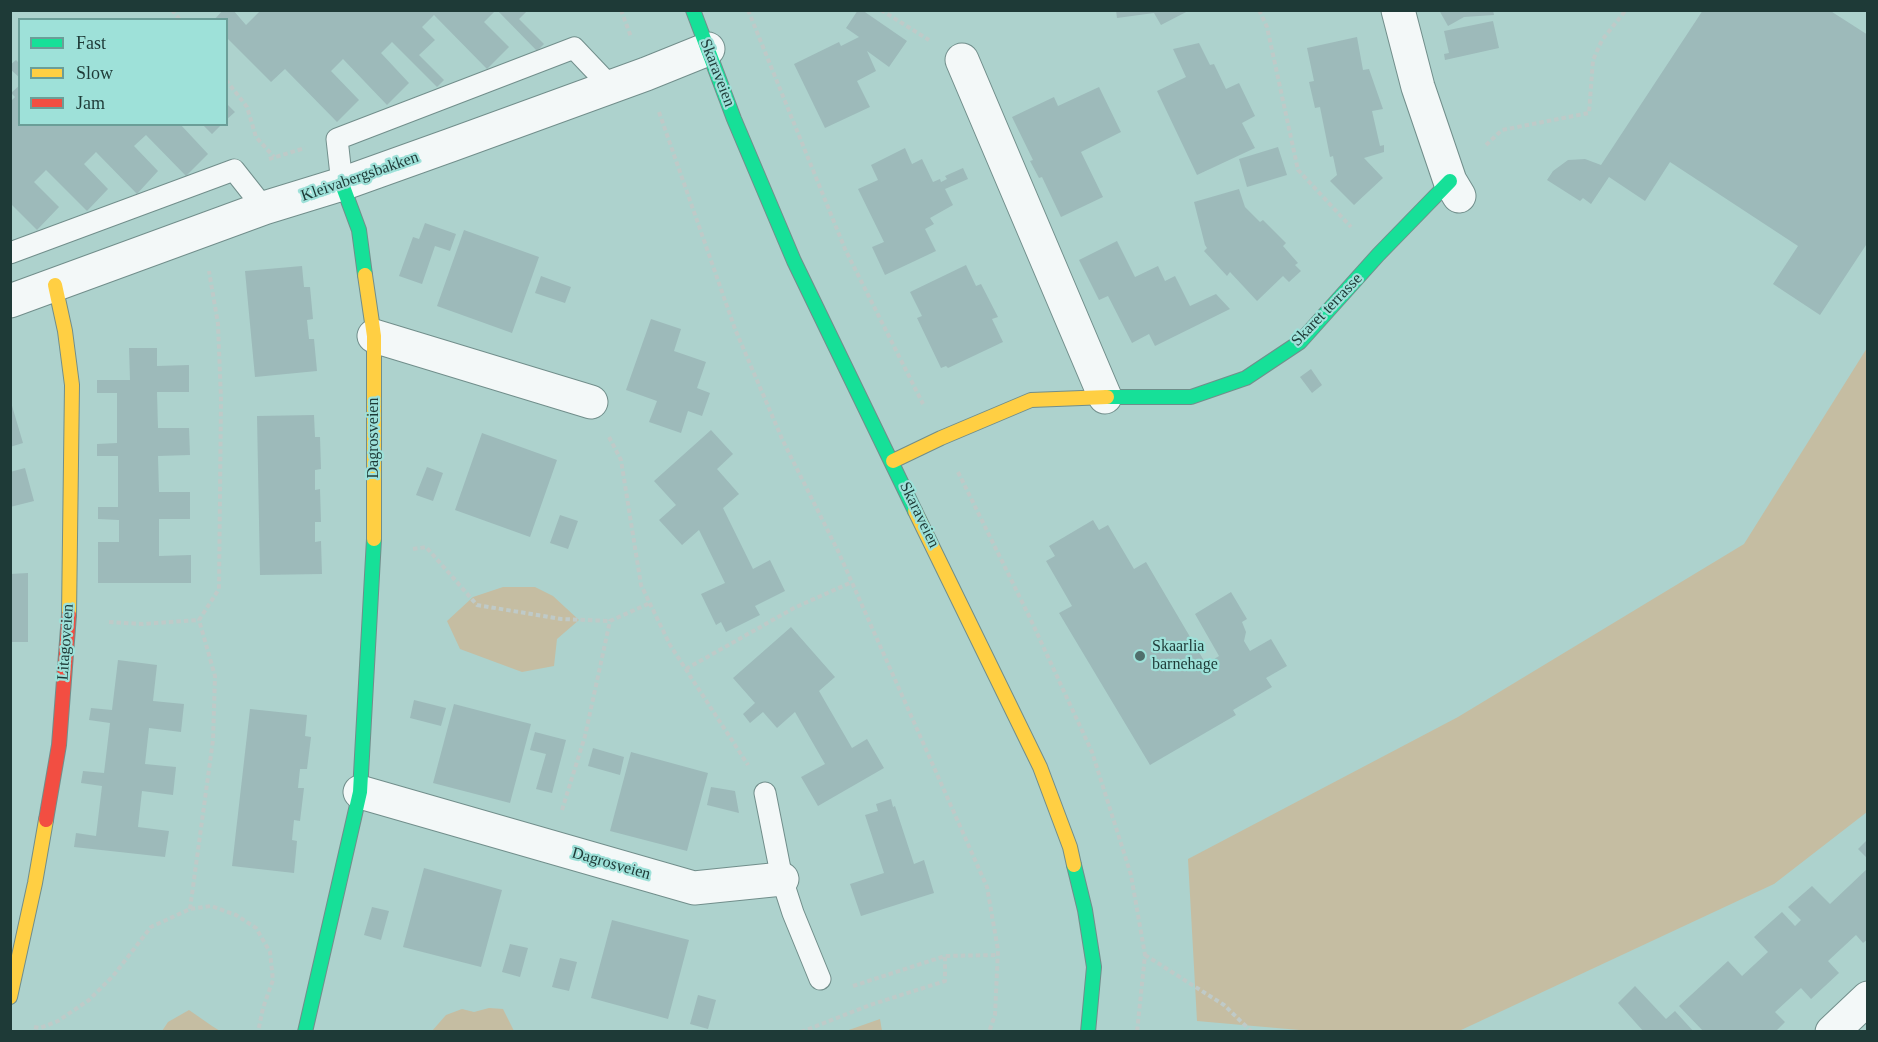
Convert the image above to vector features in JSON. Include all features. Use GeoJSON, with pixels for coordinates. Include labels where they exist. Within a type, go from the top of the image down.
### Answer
{"type":"FeatureCollection","features":[{"type":"Feature","properties":{"kind":"street","name":"Skaraveien"},"geometry":{"type":"LineString","coordinates":[[693,10],[734,119],[794,261],[1040,767],[1070,847],[1084,910],[1094,967],[1088,1032]]}},
{"type":"Feature","properties":{"kind":"street","name":"Skaret terrasse"},"geometry":{"type":"LineString","coordinates":[[893,461],[1031,400],[1191,397],[1246,378],[1300,342],[1378,255],[1454,189],[1418,87],[1398,10]]}},
{"type":"Feature","properties":{"kind":"street","name":"Kleivabergsbakken"},"geometry":{"type":"LineString","coordinates":[[10,301],[264,208],[342,184],[611,87],[708,49]]}},
{"type":"Feature","properties":{"kind":"street"},"geometry":{"type":"LineString","coordinates":[[962,60],[1105,397]]}},
{"type":"Feature","properties":{"kind":"street","name":"Dagrosveien"},"geometry":{"type":"LineString","coordinates":[[305,1032],[360,792],[374,554],[374,336],[359,230],[342,184]]}},
{"type":"Feature","properties":{"kind":"street","name":"Litagoveien"},"geometry":{"type":"LineString","coordinates":[[10,997],[35,883],[58,745],[69,621],[72,385],[66,331],[55,285]]}},
{"type":"Feature","properties":{"kind":"street"},"geometry":{"type":"LineString","coordinates":[[374,336],[591,402]]}},
{"type":"Feature","properties":{"kind":"street","name":"Dagrosveien"},"geometry":{"type":"LineString","coordinates":[[360,792],[694,888],[782,879]]}},
{"type":"Feature","properties":{"kind":"street"},"geometry":{"type":"LineString","coordinates":[[1832,1032],[1868,998]]}},
{"type":"Feature","properties":{"kind":"lane"},"geometry":{"type":"LineString","coordinates":[[342,184],[337,139],[574,48],[611,87]]}},
{"type":"Feature","properties":{"kind":"lane"},"geometry":{"type":"LineString","coordinates":[[10,253],[234,170],[264,208]]}},
{"type":"Feature","properties":{"kind":"lane"},"geometry":{"type":"LineString","coordinates":[[765,793],[782,879],[820,979]]}},
{"type":"Feature","properties":{"kind":"path"},"geometry":{"type":"LineString","coordinates":[[621,10],[646,74],[735,329],[783,441],[852,582],[987,887],[998,955],[995,1015],[989,1032]]}},
{"type":"Feature","properties":{"kind":"path"},"geometry":{"type":"LineString","coordinates":[[748,10],[845,249],[1030,618],[1092,752],[1131,875],[1145,956],[1137,1032]]}},
{"type":"Feature","properties":{"kind":"path"},"geometry":{"type":"LineString","coordinates":[[881,10],[962,60]]}},
{"type":"Feature","properties":{"kind":"path"},"geometry":{"type":"LineString","coordinates":[[1259,10],[1267,27],[1298,170],[1378,255]]}},
{"type":"Feature","properties":{"kind":"path"},"geometry":{"type":"LineString","coordinates":[[1486,145],[1502,130],[1589,113],[1593,60],[1602,40],[1626,10]]}},
{"type":"Feature","properties":{"kind":"path"},"geometry":{"type":"LineString","coordinates":[[228,83],[247,107],[255,137],[274,157]]}},
{"type":"Feature","properties":{"kind":"path"},"geometry":{"type":"LineString","coordinates":[[234,170],[337,139]]}},
{"type":"Feature","properties":{"kind":"path"},"geometry":{"type":"LineString","coordinates":[[189,909],[213,740],[215,687],[215,676],[199,620],[219,589],[221,399],[218,324],[209,267]]}},
{"type":"Feature","properties":{"kind":"path"},"geometry":{"type":"LineString","coordinates":[[591,402],[621,460],[641,585],[670,645],[765,793]]}},
{"type":"Feature","properties":{"kind":"path"},"geometry":{"type":"LineString","coordinates":[[374,554],[426,548],[477,605],[561,619],[610,621],[650,603]]}},
{"type":"Feature","properties":{"kind":"path"},"geometry":{"type":"LineString","coordinates":[[686,669],[794,608],[852,582]]}},
{"type":"Feature","properties":{"kind":"path"},"geometry":{"type":"LineString","coordinates":[[142,624],[199,620]]}},
{"type":"Feature","properties":{"kind":"path"},"geometry":{"type":"LineString","coordinates":[[551,846],[585,736],[610,621]]}},
{"type":"Feature","properties":{"kind":"path"},"geometry":{"type":"LineString","coordinates":[[32,1026],[40,1028],[58,1021],[89,1000],[113,976],[151,927],[189,909],[211,906],[236,915],[256,928],[270,952],[273,980],[263,1008],[258,1032]]}},
{"type":"Feature","properties":{"kind":"path"},"geometry":{"type":"LineString","coordinates":[[871,980],[945,956],[998,955]]}},
{"type":"Feature","properties":{"kind":"path"},"geometry":{"type":"LineString","coordinates":[[801,1032],[870,1005],[945,981],[945,956]]}},
{"type":"Feature","properties":{"kind":"path"},"geometry":{"type":"LineString","coordinates":[[1145,956],[1224,1005],[1252,1032]]}},
{"type":"Feature","properties":{"kind":"shaded area"},"geometry":{"type":"Polygon","coordinates":[[[1867,348],[1867,812],[1774,884],[1459,1031],[1322,1032],[1197,1021],[1188,859],[1458,717],[1744,544],[1867,348]]]}},
{"type":"Feature","properties":{"kind":"shaded area"},"geometry":{"type":"Polygon","coordinates":[[[503,587],[535,587],[553,596],[579,620],[557,639],[554,666],[522,672],[460,649],[447,621],[473,597],[503,587]]]}},
{"type":"Feature","properties":{"kind":"shaded area"},"geometry":{"type":"Polygon","coordinates":[[[489,1008],[503,1009],[514,1031],[432,1031],[446,1015],[462,1009],[474,1012],[489,1008]]]}},
{"type":"Feature","properties":{"kind":"shaded area"},"geometry":{"type":"Polygon","coordinates":[[[189,1010],[220,1031],[162,1031],[168,1022],[189,1010]]]}},
{"type":"Feature","properties":{"kind":"shaded area"},"geometry":{"type":"Polygon","coordinates":[[[880,1019],[882,1031],[846,1031],[880,1019]]]}},
{"type":"Feature","properties":{"kind":"building"},"geometry":{"type":"Polygon","coordinates":[[[223,10],[233,10],[246,25],[261,10],[496,10],[484,22],[509,47],[487,69],[434,15],[422,27],[435,40],[419,55],[444,80],[437,87],[392,42],[381,53],[409,83],[387,105],[343,59],[331,71],[359,100],[337,122],[285,69],[271,82],[228,39],[228,18],[216,18],[223,10]]]}},
{"type":"Feature","properties":{"kind":"building"},"geometry":{"type":"Polygon","coordinates":[[[497,10],[528,10],[519,19],[544,44],[537,51],[497,10]]]}},
{"type":"Feature","properties":{"kind":"building"},"geometry":{"type":"Polygon","coordinates":[[[858,10],[862,10],[907,41],[889,67],[867,51],[876,71],[857,81],[870,107],[825,128],[794,64],[839,42],[841,46],[859,37],[846,28],[858,10]]]}},
{"type":"Feature","properties":{"kind":"building"},"geometry":{"type":"Polygon","coordinates":[[[1116,10],[1190,10],[1161,25],[1154,13],[1117,18],[1116,10]]]}},
{"type":"Feature","properties":{"kind":"building"},"geometry":{"type":"Polygon","coordinates":[[[1439,10],[1493,10],[1494,15],[1464,17],[1448,26],[1439,10]]]}},
{"type":"Feature","properties":{"kind":"building"},"geometry":{"type":"Polygon","coordinates":[[[1703,10],[1829,10],[1868,35],[1868,242],[1820,315],[1773,284],[1798,246],[1670,162],[1645,201],[1609,177],[1591,204],[1583,198],[1580,201],[1547,180],[1553,171],[1568,160],[1585,159],[1601,165],[1703,10]]]}},
{"type":"Feature","properties":{"kind":"building"},"geometry":{"type":"Polygon","coordinates":[[[1493,21],[1499,48],[1445,60],[1444,54],[1449,53],[1444,31],[1493,21]]]}},
{"type":"Feature","properties":{"kind":"building"},"geometry":{"type":"Polygon","coordinates":[[[1357,37],[1363,70],[1369,69],[1383,109],[1372,111],[1380,146],[1384,145],[1384,152],[1364,158],[1383,178],[1354,205],[1330,181],[1337,175],[1333,156],[1330,157],[1320,107],[1315,108],[1309,82],[1314,81],[1307,48],[1357,37]]]}},
{"type":"Feature","properties":{"kind":"building"},"geometry":{"type":"Polygon","coordinates":[[[1199,43],[1210,65],[1214,64],[1226,89],[1239,83],[1255,116],[1242,123],[1255,148],[1197,175],[1157,91],[1186,77],[1173,49],[1199,43]]]}},
{"type":"Feature","properties":{"kind":"building"},"geometry":{"type":"Polygon","coordinates":[[[16,60],[18,62],[18,76],[10,69],[10,65],[16,60]]]}},
{"type":"Feature","properties":{"kind":"building"},"geometry":{"type":"Polygon","coordinates":[[[18,87],[18,126],[182,126],[208,154],[186,176],[146,135],[134,146],[158,171],[137,194],[96,152],[84,164],[108,189],[87,211],[46,170],[34,182],[59,207],[37,230],[10,203],[10,102],[15,97],[11,93],[18,87]]]}},
{"type":"Feature","properties":{"kind":"building"},"geometry":{"type":"Polygon","coordinates":[[[1099,87],[1121,132],[1081,152],[1103,197],[1061,217],[1042,177],[1039,178],[1030,161],[1033,160],[1012,117],[1054,97],[1058,106],[1099,87]]]}},
{"type":"Feature","properties":{"kind":"building"},"geometry":{"type":"Polygon","coordinates":[[[228,105],[235,112],[228,118],[228,105]]]}},
{"type":"Feature","properties":{"kind":"building"},"geometry":{"type":"Polygon","coordinates":[[[204,126],[220,126],[212,134],[204,126]]]}},
{"type":"Feature","properties":{"kind":"building"},"geometry":{"type":"Polygon","coordinates":[[[1278,147],[1287,175],[1247,187],[1239,159],[1278,147]]]}},
{"type":"Feature","properties":{"kind":"building"},"geometry":{"type":"Polygon","coordinates":[[[905,148],[912,164],[922,159],[933,182],[940,179],[941,182],[947,179],[945,176],[963,168],[968,179],[945,189],[953,205],[930,218],[934,224],[925,229],[936,251],[885,275],[872,247],[884,242],[858,189],[878,180],[871,165],[905,148]]]}},
{"type":"Feature","properties":{"kind":"building"},"geometry":{"type":"Polygon","coordinates":[[[1239,189],[1245,207],[1260,222],[1263,220],[1286,243],[1283,246],[1298,263],[1295,265],[1301,271],[1289,282],[1283,276],[1257,301],[1230,272],[1227,276],[1204,251],[1207,248],[1194,202],[1239,189]]]}},
{"type":"Feature","properties":{"kind":"building"},"geometry":{"type":"Polygon","coordinates":[[[425,223],[456,234],[450,251],[435,246],[422,284],[399,276],[413,237],[419,239],[425,223]]]}},
{"type":"Feature","properties":{"kind":"building"},"geometry":{"type":"Polygon","coordinates":[[[464,230],[539,257],[512,333],[437,306],[464,230]]]}},
{"type":"Feature","properties":{"kind":"building"},"geometry":{"type":"Polygon","coordinates":[[[1117,241],[1135,277],[1158,266],[1165,281],[1175,276],[1190,306],[1216,294],[1230,309],[1155,346],[1149,334],[1132,343],[1108,296],[1099,300],[1079,260],[1117,241]]]}},
{"type":"Feature","properties":{"kind":"building"},"geometry":{"type":"Polygon","coordinates":[[[966,265],[976,286],[981,284],[998,317],[992,319],[1003,342],[948,368],[946,366],[941,368],[917,318],[922,316],[910,292],[966,265]]]}},
{"type":"Feature","properties":{"kind":"building"},"geometry":{"type":"Polygon","coordinates":[[[302,266],[304,287],[310,287],[313,319],[307,320],[309,339],[314,339],[317,371],[255,377],[245,271],[302,266]]]}},
{"type":"Feature","properties":{"kind":"building"},"geometry":{"type":"Polygon","coordinates":[[[541,276],[571,287],[565,303],[535,293],[541,276]]]}},
{"type":"Feature","properties":{"kind":"building"},"geometry":{"type":"Polygon","coordinates":[[[651,319],[681,329],[674,351],[706,362],[697,388],[710,393],[702,416],[688,411],[681,433],[649,422],[657,401],[626,390],[651,319]]]}},
{"type":"Feature","properties":{"kind":"building"},"geometry":{"type":"Polygon","coordinates":[[[129,348],[157,348],[157,366],[189,365],[189,392],[157,392],[158,428],[189,428],[190,455],[158,456],[159,492],[190,492],[190,519],[159,519],[159,556],[191,555],[191,583],[98,583],[98,542],[119,542],[119,520],[98,519],[98,507],[118,507],[118,456],[97,456],[97,444],[117,443],[117,393],[97,393],[97,380],[130,380],[129,348]]]}},
{"type":"Feature","properties":{"kind":"building"},"geometry":{"type":"Polygon","coordinates":[[[1311,369],[1322,385],[1312,393],[1300,377],[1311,369]]]}},
{"type":"Feature","properties":{"kind":"building"},"geometry":{"type":"Polygon","coordinates":[[[10,399],[23,443],[10,447],[10,399]]]}},
{"type":"Feature","properties":{"kind":"building"},"geometry":{"type":"Polygon","coordinates":[[[314,415],[315,437],[320,437],[321,469],[315,470],[315,490],[320,489],[321,522],[315,522],[315,542],[321,541],[322,574],[260,575],[257,416],[314,415]]]}},
{"type":"Feature","properties":{"kind":"building"},"geometry":{"type":"Polygon","coordinates":[[[711,430],[733,454],[717,469],[739,494],[723,508],[753,569],[770,560],[785,591],[755,606],[760,615],[726,632],[721,622],[716,625],[701,594],[725,583],[699,530],[682,545],[659,520],[676,505],[654,481],[711,430]]]}},
{"type":"Feature","properties":{"kind":"building"},"geometry":{"type":"Polygon","coordinates":[[[482,433],[557,460],[530,537],[455,510],[482,433]]]}},
{"type":"Feature","properties":{"kind":"building"},"geometry":{"type":"Polygon","coordinates":[[[427,467],[443,473],[433,501],[416,495],[427,467]]]}},
{"type":"Feature","properties":{"kind":"building"},"geometry":{"type":"Polygon","coordinates":[[[25,468],[34,501],[10,507],[10,472],[25,468]]]}},
{"type":"Feature","properties":{"kind":"building"},"geometry":{"type":"Polygon","coordinates":[[[560,515],[578,521],[568,549],[550,543],[560,515]]]}},
{"type":"Feature","properties":{"kind":"building"},"geometry":{"type":"Polygon","coordinates":[[[1093,520],[1099,530],[1108,525],[1134,569],[1146,562],[1206,664],[1219,656],[1195,614],[1231,592],[1247,619],[1242,622],[1246,632],[1244,641],[1250,651],[1271,639],[1287,666],[1266,678],[1272,687],[1233,710],[1236,715],[1150,765],[1059,613],[1072,606],[1046,561],[1055,556],[1049,546],[1093,520]]]}},
{"type":"Feature","properties":{"kind":"building"},"geometry":{"type":"Polygon","coordinates":[[[28,573],[28,642],[10,642],[10,574],[28,573]]]}},
{"type":"Feature","properties":{"kind":"building"},"geometry":{"type":"Polygon","coordinates":[[[791,627],[835,677],[819,691],[852,748],[867,739],[884,768],[818,806],[801,777],[825,764],[795,712],[777,728],[763,712],[750,723],[743,714],[755,703],[733,678],[791,627]]]}},
{"type":"Feature","properties":{"kind":"building"},"geometry":{"type":"Polygon","coordinates":[[[118,660],[157,665],[153,701],[184,704],[181,732],[149,728],[145,764],[176,767],[173,795],[142,791],[138,827],[169,831],[165,857],[74,847],[76,833],[96,836],[102,786],[81,783],[83,771],[104,773],[110,723],[89,720],[91,708],[112,710],[118,660]]]}},
{"type":"Feature","properties":{"kind":"building"},"geometry":{"type":"Polygon","coordinates":[[[414,700],[446,708],[441,726],[410,718],[414,700]]]}},
{"type":"Feature","properties":{"kind":"building"},"geometry":{"type":"Polygon","coordinates":[[[454,704],[531,724],[510,803],[433,783],[454,704]]]}},
{"type":"Feature","properties":{"kind":"building"},"geometry":{"type":"Polygon","coordinates":[[[250,709],[307,715],[305,736],[311,737],[307,769],[300,769],[298,788],[304,788],[300,821],[294,820],[292,840],[297,841],[294,873],[232,866],[250,709]]]}},
{"type":"Feature","properties":{"kind":"building"},"geometry":{"type":"Polygon","coordinates":[[[535,732],[566,740],[552,793],[536,789],[546,754],[530,750],[535,732]]]}},
{"type":"Feature","properties":{"kind":"building"},"geometry":{"type":"Polygon","coordinates":[[[593,748],[624,757],[620,775],[588,766],[593,748]]]}},
{"type":"Feature","properties":{"kind":"building"},"geometry":{"type":"Polygon","coordinates":[[[631,752],[708,773],[687,851],[610,831],[631,752]]]}},
{"type":"Feature","properties":{"kind":"building"},"geometry":{"type":"Polygon","coordinates":[[[711,787],[735,791],[739,813],[707,805],[711,787]]]}},
{"type":"Feature","properties":{"kind":"building"},"geometry":{"type":"Polygon","coordinates":[[[891,799],[914,864],[924,860],[934,893],[861,916],[850,884],[884,873],[865,815],[878,811],[876,804],[891,799]]]}},
{"type":"Feature","properties":{"kind":"building"},"geometry":{"type":"Polygon","coordinates":[[[1868,839],[1868,859],[1858,849],[1868,839]]]}},
{"type":"Feature","properties":{"kind":"building"},"geometry":{"type":"Polygon","coordinates":[[[424,868],[502,890],[481,967],[403,947],[424,868]]]}},
{"type":"Feature","properties":{"kind":"building"},"geometry":{"type":"Polygon","coordinates":[[[1868,868],[1868,939],[1863,943],[1856,935],[1828,961],[1839,973],[1811,999],[1801,988],[1775,1012],[1785,1022],[1775,1032],[1704,1032],[1679,1006],[1728,961],[1742,976],[1768,952],[1754,937],[1782,912],[1795,926],[1801,920],[1788,907],[1812,886],[1830,904],[1868,868]]]}},
{"type":"Feature","properties":{"kind":"building"},"geometry":{"type":"Polygon","coordinates":[[[372,907],[389,911],[381,940],[364,935],[372,907]]]}},
{"type":"Feature","properties":{"kind":"building"},"geometry":{"type":"Polygon","coordinates":[[[612,920],[689,940],[668,1019],[591,998],[612,920]]]}},
{"type":"Feature","properties":{"kind":"building"},"geometry":{"type":"Polygon","coordinates":[[[510,944],[528,948],[520,977],[502,972],[510,944]]]}},
{"type":"Feature","properties":{"kind":"building"},"geometry":{"type":"Polygon","coordinates":[[[560,958],[577,962],[569,991],[552,987],[560,958]]]}},
{"type":"Feature","properties":{"kind":"building"},"geometry":{"type":"Polygon","coordinates":[[[1635,986],[1666,1019],[1675,1011],[1694,1032],[1644,1032],[1618,1003],[1635,986]]]}},
{"type":"Feature","properties":{"kind":"building"},"geometry":{"type":"Polygon","coordinates":[[[698,995],[716,1000],[708,1029],[690,1024],[698,995]]]}},
{"type":"Feature","properties":{"kind":"traffic: fast"},"geometry":{"type":"LineString","coordinates":[[693,10],[734,119],[794,261],[915,511]]}},
{"type":"Feature","properties":{"kind":"traffic: fast"},"geometry":{"type":"LineString","coordinates":[[1107,397],[1191,397],[1246,378],[1300,342],[1378,255],[1450,181]]}},
{"type":"Feature","properties":{"kind":"traffic: fast"},"geometry":{"type":"LineString","coordinates":[[342,184],[359,230],[365,275]]}},
{"type":"Feature","properties":{"kind":"traffic: fast"},"geometry":{"type":"LineString","coordinates":[[305,1032],[360,792],[374,539]]}},
{"type":"Feature","properties":{"kind":"traffic: fast"},"geometry":{"type":"LineString","coordinates":[[1074,865],[1085,910],[1094,967],[1088,1032]]}},
{"type":"Feature","properties":{"kind":"traffic: slow"},"geometry":{"type":"LineString","coordinates":[[365,275],[374,336],[374,539]]}},
{"type":"Feature","properties":{"kind":"traffic: slow"},"geometry":{"type":"LineString","coordinates":[[55,285],[65,331],[72,385],[69,615]]}},
{"type":"Feature","properties":{"kind":"traffic: slow"},"geometry":{"type":"LineString","coordinates":[[893,461],[1031,400],[1107,397]]}},
{"type":"Feature","properties":{"kind":"traffic: slow"},"geometry":{"type":"LineString","coordinates":[[915,511],[1040,767],[1070,847],[1074,865]]}},
{"type":"Feature","properties":{"kind":"traffic: slow"},"geometry":{"type":"LineString","coordinates":[[10,997],[46,820]]}},
{"type":"Feature","properties":{"kind":"traffic: jam"},"geometry":{"type":"LineString","coordinates":[[46,820],[59,745],[69,615]]}},
{"type":"Feature","properties":{"kind":"place","name":"Skaarlia barnehage"},"geometry":{"type":"Point","coordinates":[1140,656]}}]}
